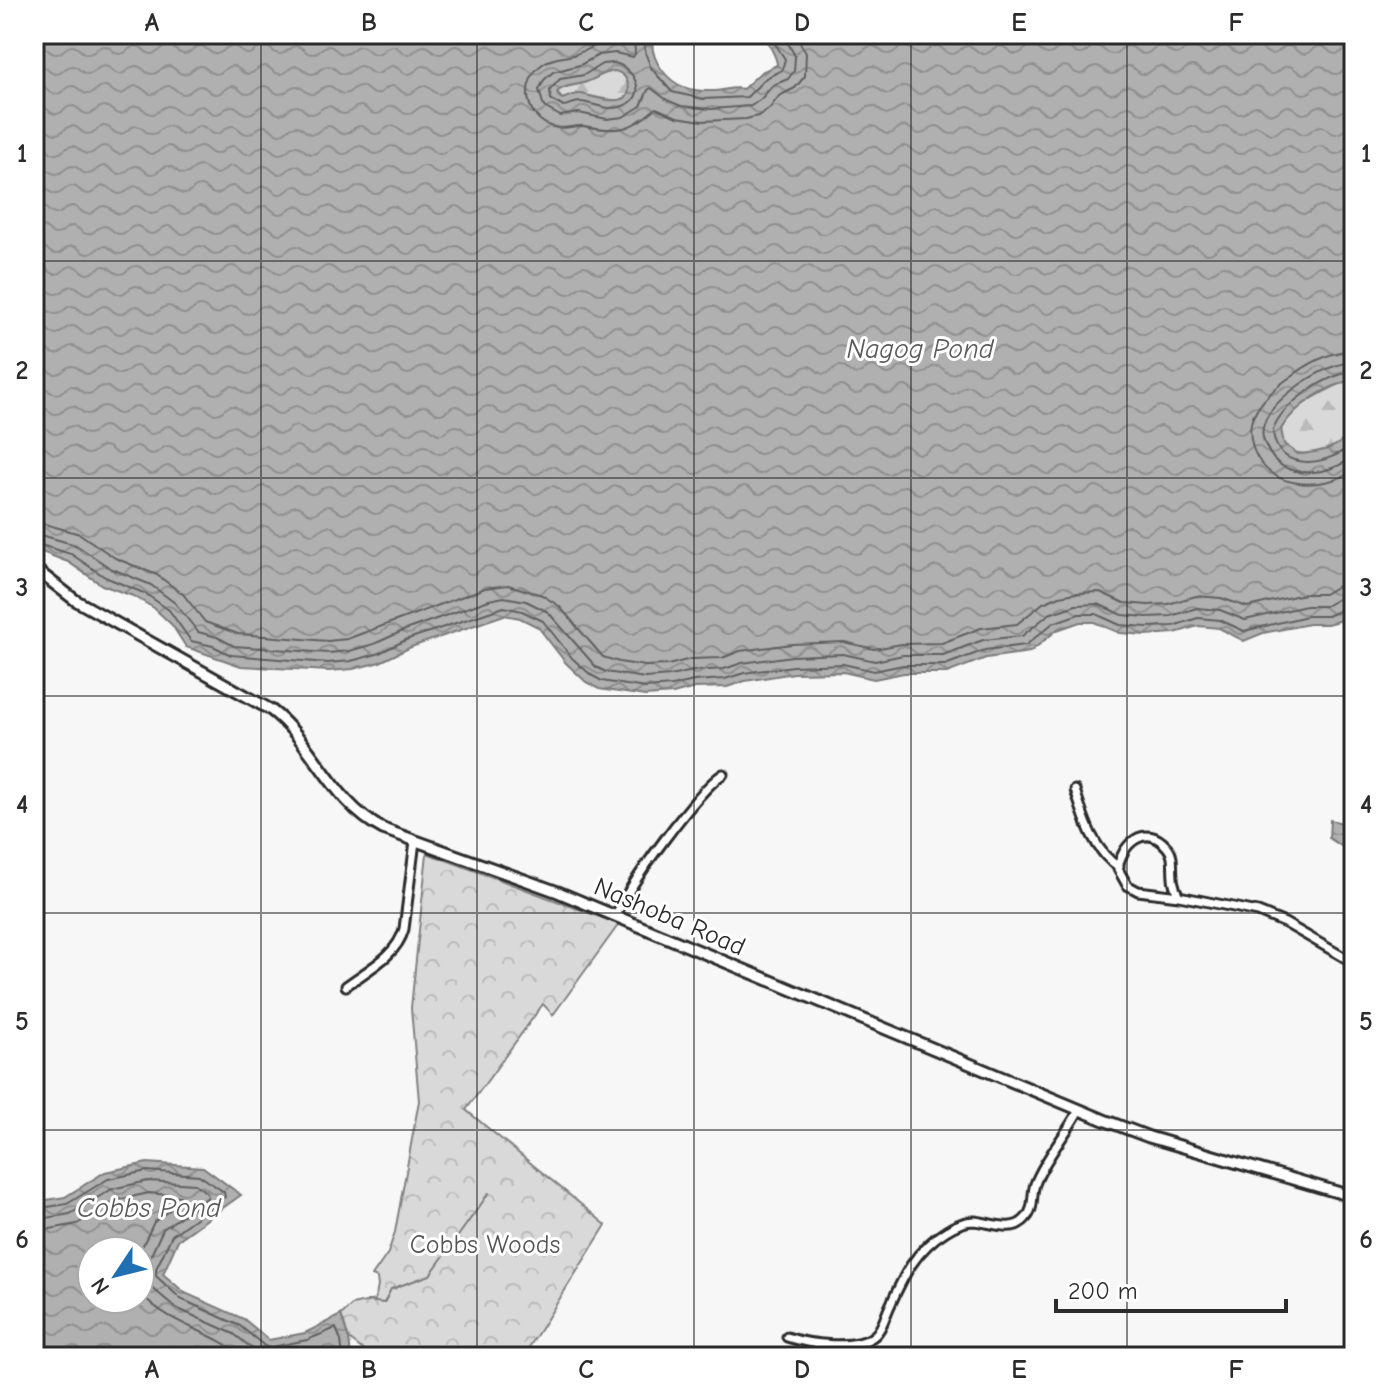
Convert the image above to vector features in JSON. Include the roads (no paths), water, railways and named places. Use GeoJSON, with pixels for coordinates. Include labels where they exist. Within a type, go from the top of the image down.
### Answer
{"type":"FeatureCollection","features":[{"type":"Feature","properties":{"kind":"street","name":"Nashoba Road"},"geometry":{"type":"LineString","coordinates":[[34,568],[75,600],[271,710],[289,725],[354,810],[372,823],[616,916],[1149,1137],[1354,1197]]}},
{"type":"Feature","properties":{"kind":"street"},"geometry":{"type":"LineString","coordinates":[[616,916],[644,871],[693,805],[712,781],[723,774]]}},
{"type":"Feature","properties":{"kind":"street"},"geometry":{"type":"LineString","coordinates":[[1075,790],[1095,842],[1119,867]]}},
{"type":"Feature","properties":{"kind":"street"},"geometry":{"type":"LineString","coordinates":[[1179,896],[1172,884],[1170,851],[1158,839],[1146,836],[1124,848],[1119,867],[1123,879],[1138,891],[1243,907],[1271,916],[1354,963]]}},
{"type":"Feature","properties":{"kind":"street"},"geometry":{"type":"LineString","coordinates":[[346,986],[400,942],[415,841]]}},
{"type":"Feature","properties":{"kind":"street"},"geometry":{"type":"LineString","coordinates":[[787,1337],[804,1343],[826,1345],[867,1340],[880,1330],[910,1263],[935,1239],[953,1227],[968,1222],[1009,1226],[1022,1222],[1030,1212],[1033,1190],[1039,1176],[1079,1110]]}},
{"type":"Feature","properties":{"kind":"water","name":"Nagog Pond"},"geometry":{"type":"Polygon","coordinates":[[[34,34],[654,34],[655,57],[672,81],[690,89],[716,91],[743,89],[761,72],[777,65],[764,34],[1354,34],[1354,379],[1313,398],[1295,412],[1281,429],[1284,444],[1298,454],[1329,448],[1354,429],[1354,610],[1338,621],[1263,633],[1244,641],[1219,628],[1198,626],[1175,633],[1146,635],[1120,633],[1094,622],[1080,622],[1057,630],[1030,652],[986,658],[947,673],[904,673],[874,679],[843,672],[794,673],[727,687],[695,688],[673,694],[645,696],[599,689],[586,682],[566,663],[538,627],[520,618],[504,615],[411,647],[380,662],[353,669],[329,671],[241,666],[186,647],[172,625],[154,608],[133,596],[102,585],[68,562],[34,549],[34,34]],[[615,71],[563,88],[557,92],[558,96],[562,99],[581,94],[612,100],[626,98],[629,93],[627,81],[615,71]]]}},
{"type":"Feature","properties":{"kind":"water"},"geometry":{"type":"Polygon","coordinates":[[[1354,819],[1354,860],[1344,848],[1329,838],[1330,820],[1343,823],[1354,819]]]}},
{"type":"Feature","properties":{"kind":"water","name":"Cobbs Pond"},"geometry":{"type":"Polygon","coordinates":[[[147,1163],[203,1167],[241,1195],[178,1240],[163,1274],[185,1293],[244,1319],[269,1340],[305,1333],[341,1315],[351,1357],[34,1357],[34,1202],[65,1197],[105,1172],[147,1163]]]}},
{"type":"Feature","properties":{"kind":"waterway"},"geometry":{"type":"LineString","coordinates":[[367,1301],[384,1303],[391,1289],[430,1275],[489,1193]]}},
{"type":"Feature","properties":{"kind":"park label","name":"Cobbs Woods"},"geometry":{"type":"Point","coordinates":[485,1244]}}]}
